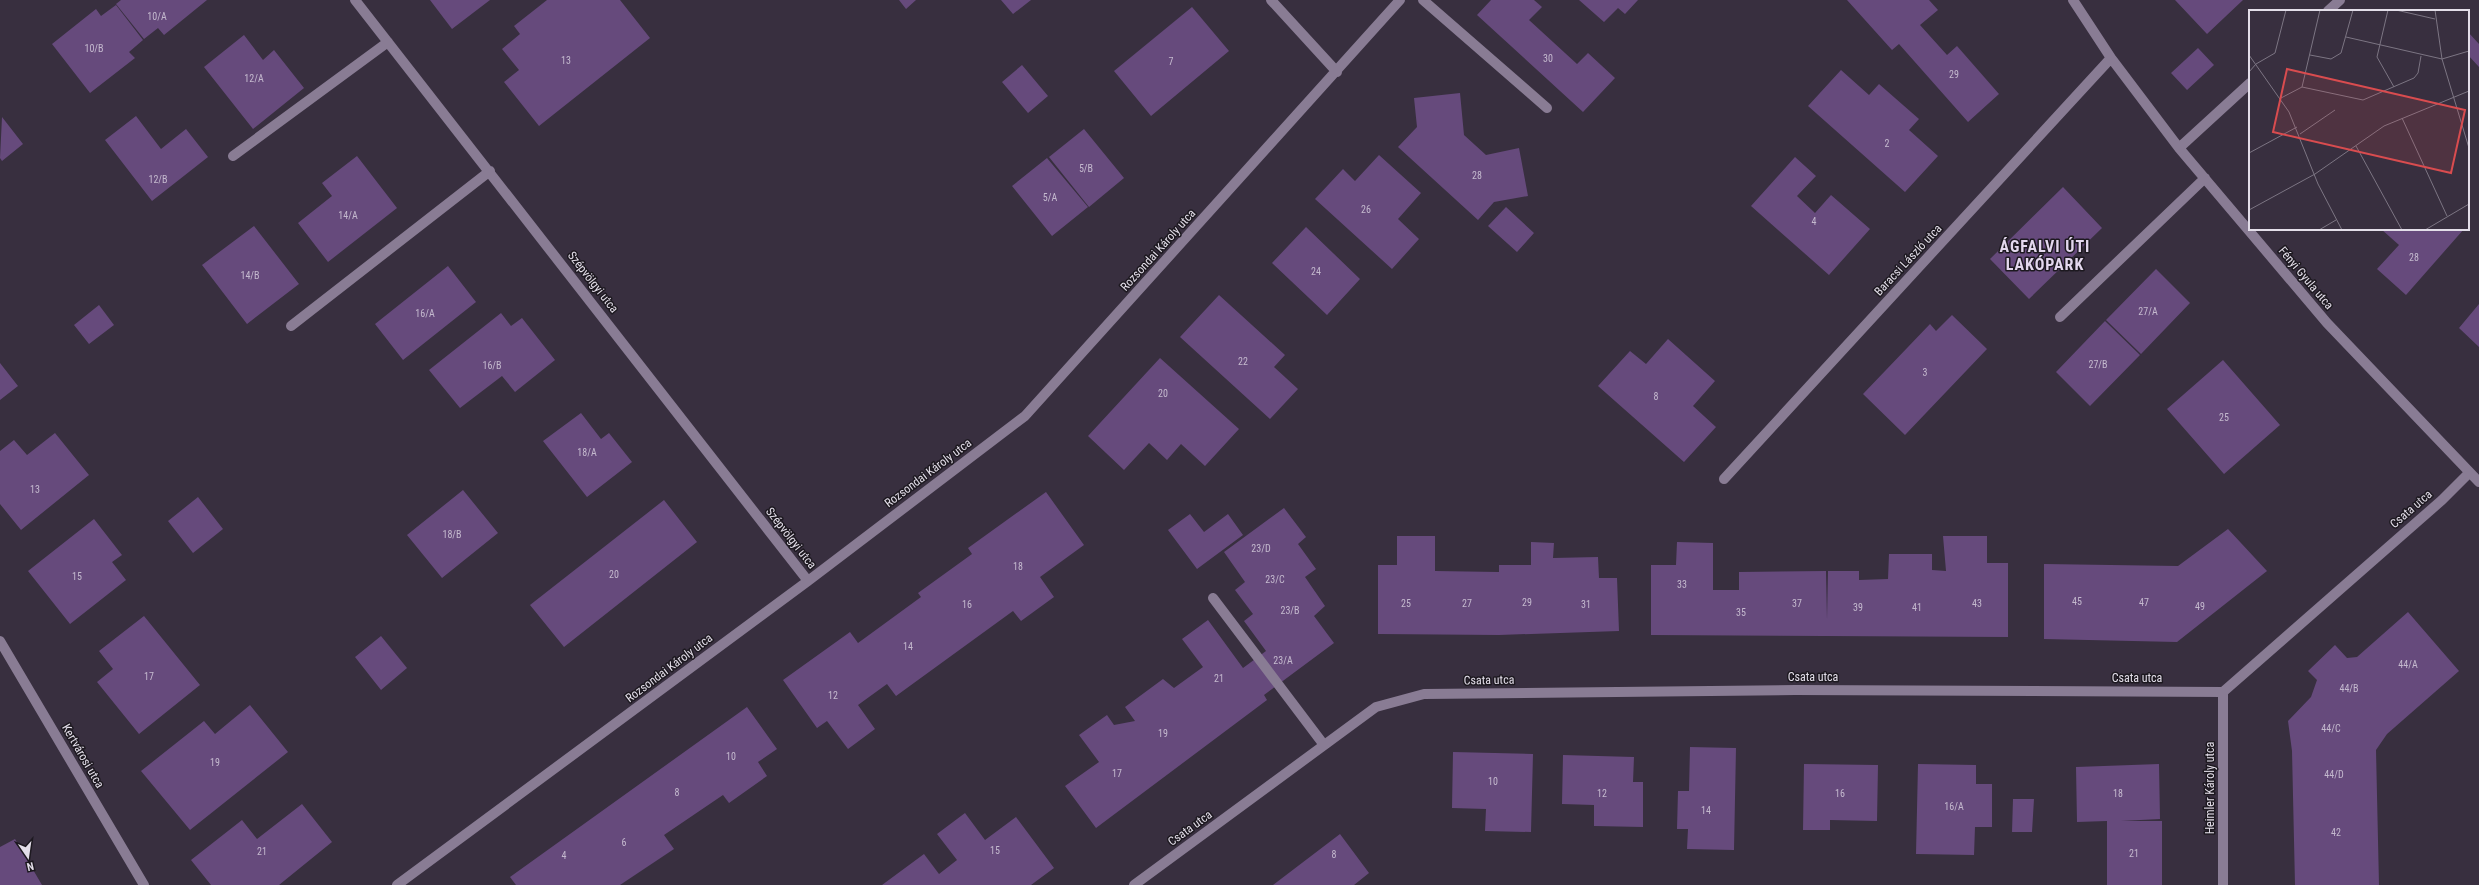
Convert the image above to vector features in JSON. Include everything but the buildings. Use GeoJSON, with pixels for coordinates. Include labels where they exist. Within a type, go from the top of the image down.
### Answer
{"type":"FeatureCollection","features":[{"type":"Feature","properties":{"kind":"street","name":"Szépvölgyi utca"},"geometry":{"type":"LineString","coordinates":[[355,0],[490,171],[808,581]]}},
{"type":"Feature","properties":{"kind":"street"},"geometry":{"type":"LineString","coordinates":[[1271,0],[1337,72]]}},
{"type":"Feature","properties":{"kind":"street","name":"Rozsondai Károly utca"},"geometry":{"type":"LineString","coordinates":[[397,885],[808,581],[1025,416],[1337,72],[1400,0]]}},
{"type":"Feature","properties":{"kind":"street"},"geometry":{"type":"LineString","coordinates":[[1423,0],[1547,108]]}},
{"type":"Feature","properties":{"kind":"street","name":"Fényi Gyula utca"},"geometry":{"type":"LineString","coordinates":[[2073,0],[2112,58],[2179,148],[2327,323],[2479,482]]}},
{"type":"Feature","properties":{"kind":"street"},"geometry":{"type":"LineString","coordinates":[[2329,10],[2340,0]]}},
{"type":"Feature","properties":{"kind":"street"},"geometry":{"type":"LineString","coordinates":[[233,156],[388,42]]}},
{"type":"Feature","properties":{"kind":"street","name":"Baracsi László utca"},"geometry":{"type":"LineString","coordinates":[[1724,479],[2112,58]]}},
{"type":"Feature","properties":{"kind":"street"},"geometry":{"type":"LineString","coordinates":[[2179,148],[2249,84]]}},
{"type":"Feature","properties":{"kind":"street"},"geometry":{"type":"LineString","coordinates":[[291,326],[490,171]]}},
{"type":"Feature","properties":{"kind":"street"},"geometry":{"type":"LineString","coordinates":[[2060,317],[2205,178]]}},
{"type":"Feature","properties":{"kind":"street","name":"Csata utca"},"geometry":{"type":"LineString","coordinates":[[1134,885],[1376,707],[1424,694],[1795,690],[2223,692],[2442,500],[2469,473]]}},
{"type":"Feature","properties":{"kind":"street"},"geometry":{"type":"LineString","coordinates":[[1213,598],[1324,745]]}},
{"type":"Feature","properties":{"kind":"street","name":"Kertvárosi utca"},"geometry":{"type":"LineString","coordinates":[[0,641],[144,885]]}},
{"type":"Feature","properties":{"kind":"street","name":"Heimler Károly utca"},"geometry":{"type":"LineString","coordinates":[[2223,692],[2223,885]]}},
{"type":"Feature","properties":{"kind":"district","name":"ÁGFALVI ÚTI LAKÓPARK"},"geometry":{"type":"Point","coordinates":[2045,255]}}]}
